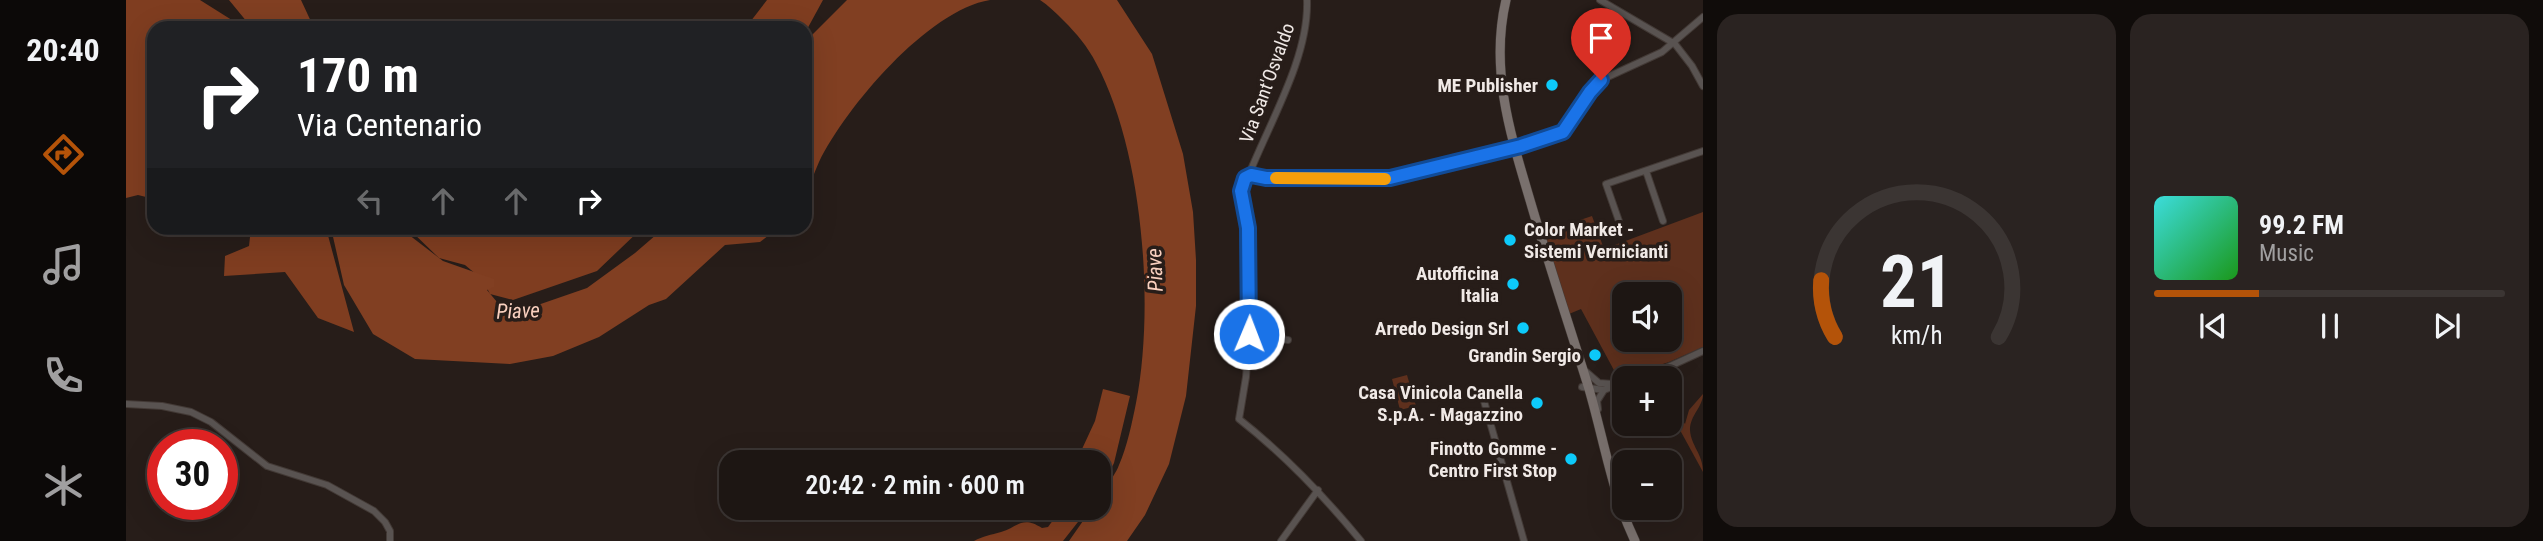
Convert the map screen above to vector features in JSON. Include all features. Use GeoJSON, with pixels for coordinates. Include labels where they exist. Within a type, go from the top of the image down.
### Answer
{"type":"FeatureCollection","features":[{"type":"Feature","properties":{"kind":"main road"},"geometry":{"type":"LineString","coordinates":[[1506,0],[1500,31],[1499,69],[1504,109],[1581,366],[1603,456],[1607,461]]}},
{"type":"Feature","properties":{"kind":"main road"},"geometry":{"type":"LineString","coordinates":[[1555,286],[1557,300],[1601,432],[1622,510],[1635,541]]}},
{"type":"Feature","properties":{"kind":"street","name":"Via Sant'Osvaldo"},"geometry":{"type":"LineString","coordinates":[[1248,177],[1300,49],[1307,22],[1307,0]]}},
{"type":"Feature","properties":{"kind":"street"},"geometry":{"type":"LineString","coordinates":[[1600,0],[1675,44],[1703,86]]}},
{"type":"Feature","properties":{"kind":"street"},"geometry":{"type":"LineString","coordinates":[[1361,541],[1285,456],[1239,419],[1249,334],[1248,228],[1241,191],[1248,177],[1390,178],[1514,148],[1563,132],[1598,82],[1652,58],[1675,44],[1703,17]]}},
{"type":"Feature","properties":{"kind":"street"},"geometry":{"type":"LineString","coordinates":[[1620,224],[1606,184],[1703,151]]}},
{"type":"Feature","properties":{"kind":"street"},"geometry":{"type":"LineString","coordinates":[[1646,171],[1663,222]]}},
{"type":"Feature","properties":{"kind":"street"},"geometry":{"type":"LineString","coordinates":[[1249,334],[1288,340]]}},
{"type":"Feature","properties":{"kind":"street"},"geometry":{"type":"LineString","coordinates":[[1670,366],[1703,351]]}},
{"type":"Feature","properties":{"kind":"street"},"geometry":{"type":"LineString","coordinates":[[1581,366],[1599,383]]}},
{"type":"Feature","properties":{"kind":"street"},"geometry":{"type":"LineString","coordinates":[[1586,389],[1599,383],[1612,384]]}},
{"type":"Feature","properties":{"kind":"street"},"geometry":{"type":"LineString","coordinates":[[1601,432],[1597,406],[1599,396],[1612,386]]}},
{"type":"Feature","properties":{"kind":"street"},"geometry":{"type":"LineString","coordinates":[[1586,389],[1604,390]]}},
{"type":"Feature","properties":{"kind":"street"},"geometry":{"type":"LineString","coordinates":[[1484,401],[1524,541]]}},
{"type":"Feature","properties":{"kind":"street"},"geometry":{"type":"LineString","coordinates":[[126,404],[162,406],[191,412],[211,422],[267,466],[327,485],[374,511],[390,531],[390,541]]}},
{"type":"Feature","properties":{"kind":"street"},"geometry":{"type":"LineString","coordinates":[[1281,541],[1318,490]]}},
{"type":"Feature","properties":{"kind":"shaded area"},"geometry":{"type":"Polygon","coordinates":[[[126,0],[200,0],[233,21],[147,21],[147,197],[138,195],[126,198],[126,0]]]}},
{"type":"Feature","properties":{"kind":"shaded area"},"geometry":{"type":"Polygon","coordinates":[[[767,0],[823,0],[812,21],[751,21],[767,0]]]}},
{"type":"Feature","properties":{"kind":"shaded area"},"geometry":{"type":"Polygon","coordinates":[[[1703,212],[1703,347],[1657,366],[1612,367],[1581,309],[1569,314],[1544,232],[1592,216],[1604,249],[1703,212]]]}},
{"type":"Feature","properties":{"kind":"shaded area"},"geometry":{"type":"Polygon","coordinates":[[[250,235],[328,235],[354,332],[318,318],[285,272],[224,276],[225,256],[249,246],[250,235]]]}},
{"type":"Feature","properties":{"kind":"shaded area"},"geometry":{"type":"Polygon","coordinates":[[[415,235],[635,235],[597,271],[513,300],[490,294],[483,280],[465,265],[439,258],[415,235]]]}},
{"type":"Feature","properties":{"kind":"shaded area"},"geometry":{"type":"Polygon","coordinates":[[[1407,375],[1416,406],[1400,410],[1392,379],[1407,375]]]}},
{"type":"Feature","properties":{"kind":"shaded area"},"geometry":{"type":"Polygon","coordinates":[[[1103,389],[1130,396],[1111,469],[1111,450],[1082,450],[1095,421],[1103,389]]]}},
{"type":"Feature","properties":{"kind":"shaded area"},"geometry":{"type":"Polygon","coordinates":[[[1703,394],[1690,430],[1703,472],[1682,434],[1682,420],[1685,424],[1689,410],[1703,394]]]}},
{"type":"Feature","properties":{"kind":"shaded area"},"geometry":{"type":"Polygon","coordinates":[[[1053,520],[1080,520],[1063,541],[974,541],[1025,522],[1042,528],[1048,527],[1053,520]]]}},
{"type":"Feature","properties":{"kind":"water"},"geometry":{"type":"Polygon","coordinates":[[[229,0],[301,0],[311,21],[246,21],[229,0]]]}},
{"type":"Feature","properties":{"kind":"water"},"geometry":{"type":"Polygon","coordinates":[[[847,0],[990,0],[966,8],[941,22],[891,64],[848,115],[819,162],[812,179],[812,35],[847,0]]]}},
{"type":"Feature","properties":{"kind":"water","name":"Piave"},"geometry":{"type":"Polygon","coordinates":[[[1040,0],[1117,0],[1152,54],[1183,154],[1193,212],[1196,306],[1186,396],[1169,464],[1145,515],[1127,541],[1069,541],[1084,520],[1111,520],[1111,479],[1122,458],[1129,435],[1142,364],[1144,276],[1134,183],[1125,139],[1112,99],[1086,46],[1052,9],[1040,0]]]}},
{"type":"Feature","properties":{"kind":"water","name":"Piave"},"geometry":{"type":"Polygon","coordinates":[[[333,235],[409,235],[443,261],[494,279],[494,287],[487,290],[497,302],[532,307],[587,288],[656,235],[769,235],[760,242],[725,245],[666,299],[649,305],[599,337],[553,356],[510,364],[415,359],[373,334],[344,285],[333,235]]]}},
{"type":"Feature","properties":{"kind":"slow traffic"},"geometry":{"type":"LineString","coordinates":[[1276,178],[1385,179]]}},
{"type":"Feature","properties":{"kind":"place","name":"ME Publisher"},"geometry":{"type":"Point","coordinates":[1552,85]}},
{"type":"Feature","properties":{"kind":"place","name":"Color Market - Sistemi Vernicianti"},"geometry":{"type":"Point","coordinates":[1510,240]}},
{"type":"Feature","properties":{"kind":"place","name":"Autofficina Italia"},"geometry":{"type":"Point","coordinates":[1513,284]}},
{"type":"Feature","properties":{"kind":"place","name":"Arredo Design Srl"},"geometry":{"type":"Point","coordinates":[1523,328]}},
{"type":"Feature","properties":{"kind":"place","name":"Grandin Sergio"},"geometry":{"type":"Point","coordinates":[1595,355]}},
{"type":"Feature","properties":{"kind":"place","name":"Casa Vinicola Canella S.p.A. - Magazzino"},"geometry":{"type":"Point","coordinates":[1537,403]}},
{"type":"Feature","properties":{"kind":"place","name":"Finotto Gomme - Centro First Stop"},"geometry":{"type":"Point","coordinates":[1571,459]}},
{"type":"Feature","properties":{"kind":"route"},"geometry":{"type":"LineString","coordinates":[[1249,334],[1251,281],[1247,216],[1241,191],[1245,178],[1251,175],[1266,178],[1390,178],[1554,137],[1563,132],[1601,80]]}}]}
